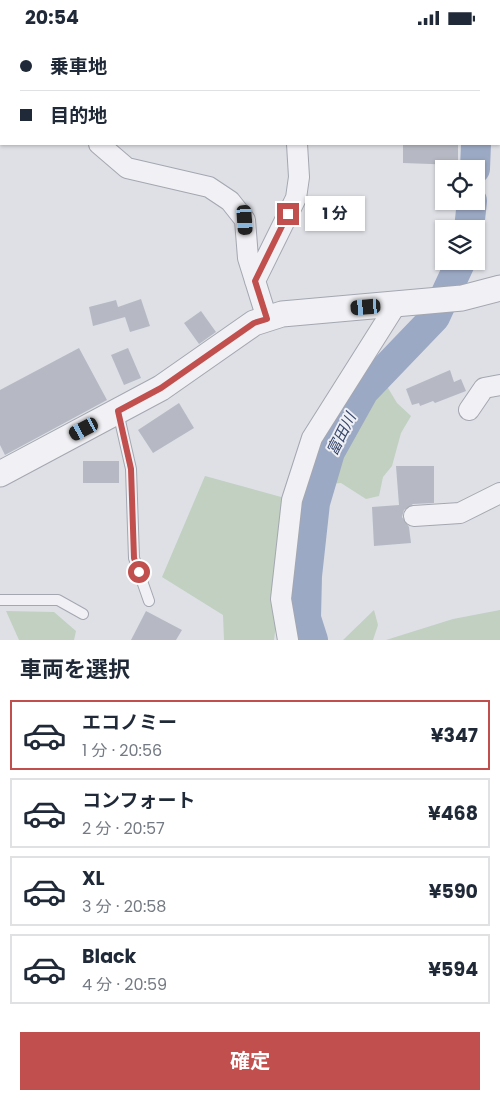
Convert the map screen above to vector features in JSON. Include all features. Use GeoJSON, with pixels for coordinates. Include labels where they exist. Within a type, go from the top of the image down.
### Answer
{"type":"FeatureCollection","features":[{"type":"Feature","properties":{"kind":"street"},"geometry":{"type":"LineString","coordinates":[[100,145],[127,168],[209,187],[230,201],[245,220],[248,258],[267,319]]}},
{"type":"Feature","properties":{"kind":"street"},"geometry":{"type":"LineString","coordinates":[[255,281],[296,198],[298,177],[297,145]]}},
{"type":"Feature","properties":{"kind":"street"},"geometry":{"type":"LineString","coordinates":[[0,474],[161,388],[254,323],[282,314],[462,298],[500,288]]}},
{"type":"Feature","properties":{"kind":"street"},"geometry":{"type":"LineString","coordinates":[[288,640],[281,599],[292,500],[312,438],[396,305]]}},
{"type":"Feature","properties":{"kind":"street"},"geometry":{"type":"LineString","coordinates":[[469,410],[484,388],[500,385]]}},
{"type":"Feature","properties":{"kind":"street"},"geometry":{"type":"LineString","coordinates":[[414,516],[460,513],[500,493]]}},
{"type":"Feature","properties":{"kind":"lane"},"geometry":{"type":"LineString","coordinates":[[118,411],[131,469],[134,558],[149,601]]}},
{"type":"Feature","properties":{"kind":"lane"},"geometry":{"type":"LineString","coordinates":[[0,600],[58,599],[84,614]]}},
{"type":"Feature","properties":{"kind":"green space"},"geometry":{"type":"Polygon","coordinates":[[[385,383],[397,403],[411,416],[401,433],[392,466],[383,477],[379,496],[366,499],[341,483],[330,484],[341,448],[372,389],[385,383]]]}},
{"type":"Feature","properties":{"kind":"green space"},"geometry":{"type":"Polygon","coordinates":[[[205,476],[292,500],[274,640],[224,640],[223,615],[162,577],[205,476]]]}},
{"type":"Feature","properties":{"kind":"green space"},"geometry":{"type":"Polygon","coordinates":[[[374,610],[378,625],[373,640],[343,640],[374,610]]]}},
{"type":"Feature","properties":{"kind":"green space"},"geometry":{"type":"Polygon","coordinates":[[[500,610],[500,640],[386,640],[453,619],[500,610]]]}},
{"type":"Feature","properties":{"kind":"green space"},"geometry":{"type":"Polygon","coordinates":[[[6,611],[54,612],[76,631],[74,640],[19,640],[6,611]]]}},
{"type":"Feature","properties":{"kind":"building"},"geometry":{"type":"Polygon","coordinates":[[[403,145],[458,145],[458,160],[435,160],[435,164],[403,163],[403,145]]]}},
{"type":"Feature","properties":{"kind":"building"},"geometry":{"type":"Polygon","coordinates":[[[141,299],[150,326],[130,332],[125,317],[93,326],[89,307],[116,300],[118,307],[141,299]]]}},
{"type":"Feature","properties":{"kind":"building"},"geometry":{"type":"Polygon","coordinates":[[[201,311],[216,332],[199,344],[184,323],[201,311]]]}},
{"type":"Feature","properties":{"kind":"building"},"geometry":{"type":"Polygon","coordinates":[[[79,348],[107,400],[5,455],[0,445],[0,390],[79,348]]]}},
{"type":"Feature","properties":{"kind":"building"},"geometry":{"type":"Polygon","coordinates":[[[128,348],[141,378],[124,385],[111,355],[128,348]]]}},
{"type":"Feature","properties":{"kind":"building"},"geometry":{"type":"Polygon","coordinates":[[[450,370],[454,382],[461,379],[466,391],[435,403],[433,401],[420,406],[419,403],[412,405],[406,389],[450,370]]]}},
{"type":"Feature","properties":{"kind":"building"},"geometry":{"type":"Polygon","coordinates":[[[179,403],[194,428],[153,453],[138,430],[179,403]]]}},
{"type":"Feature","properties":{"kind":"building"},"geometry":{"type":"Polygon","coordinates":[[[83,461],[119,461],[119,483],[83,483],[83,461]]]}},
{"type":"Feature","properties":{"kind":"building"},"geometry":{"type":"Polygon","coordinates":[[[396,466],[434,466],[434,503],[413,504],[404,510],[402,517],[409,527],[411,543],[374,546],[372,507],[399,505],[396,466]]]}},
{"type":"Feature","properties":{"kind":"building"},"geometry":{"type":"Polygon","coordinates":[[[146,611],[182,630],[176,640],[131,640],[146,611]]]}},
{"type":"Feature","properties":{"kind":"waterway","name":"富田川"},"geometry":{"type":"LineString","coordinates":[[475,160],[476,145]]}},
{"type":"Feature","properties":{"kind":"waterway","name":"富田川"},"geometry":{"type":"LineString","coordinates":[[470,220],[471,210]]}},
{"type":"Feature","properties":{"kind":"waterway","name":"富田川"},"geometry":{"type":"LineString","coordinates":[[313,640],[306,618],[307,576],[315,503],[330,452],[364,391],[435,317],[457,270]]}},
{"type":"Feature","properties":{"kind":"route"},"geometry":{"type":"LineString","coordinates":[[139,572],[134,558],[131,469],[118,411],[161,388],[254,323],[267,319],[255,281],[288,214]]}}]}
